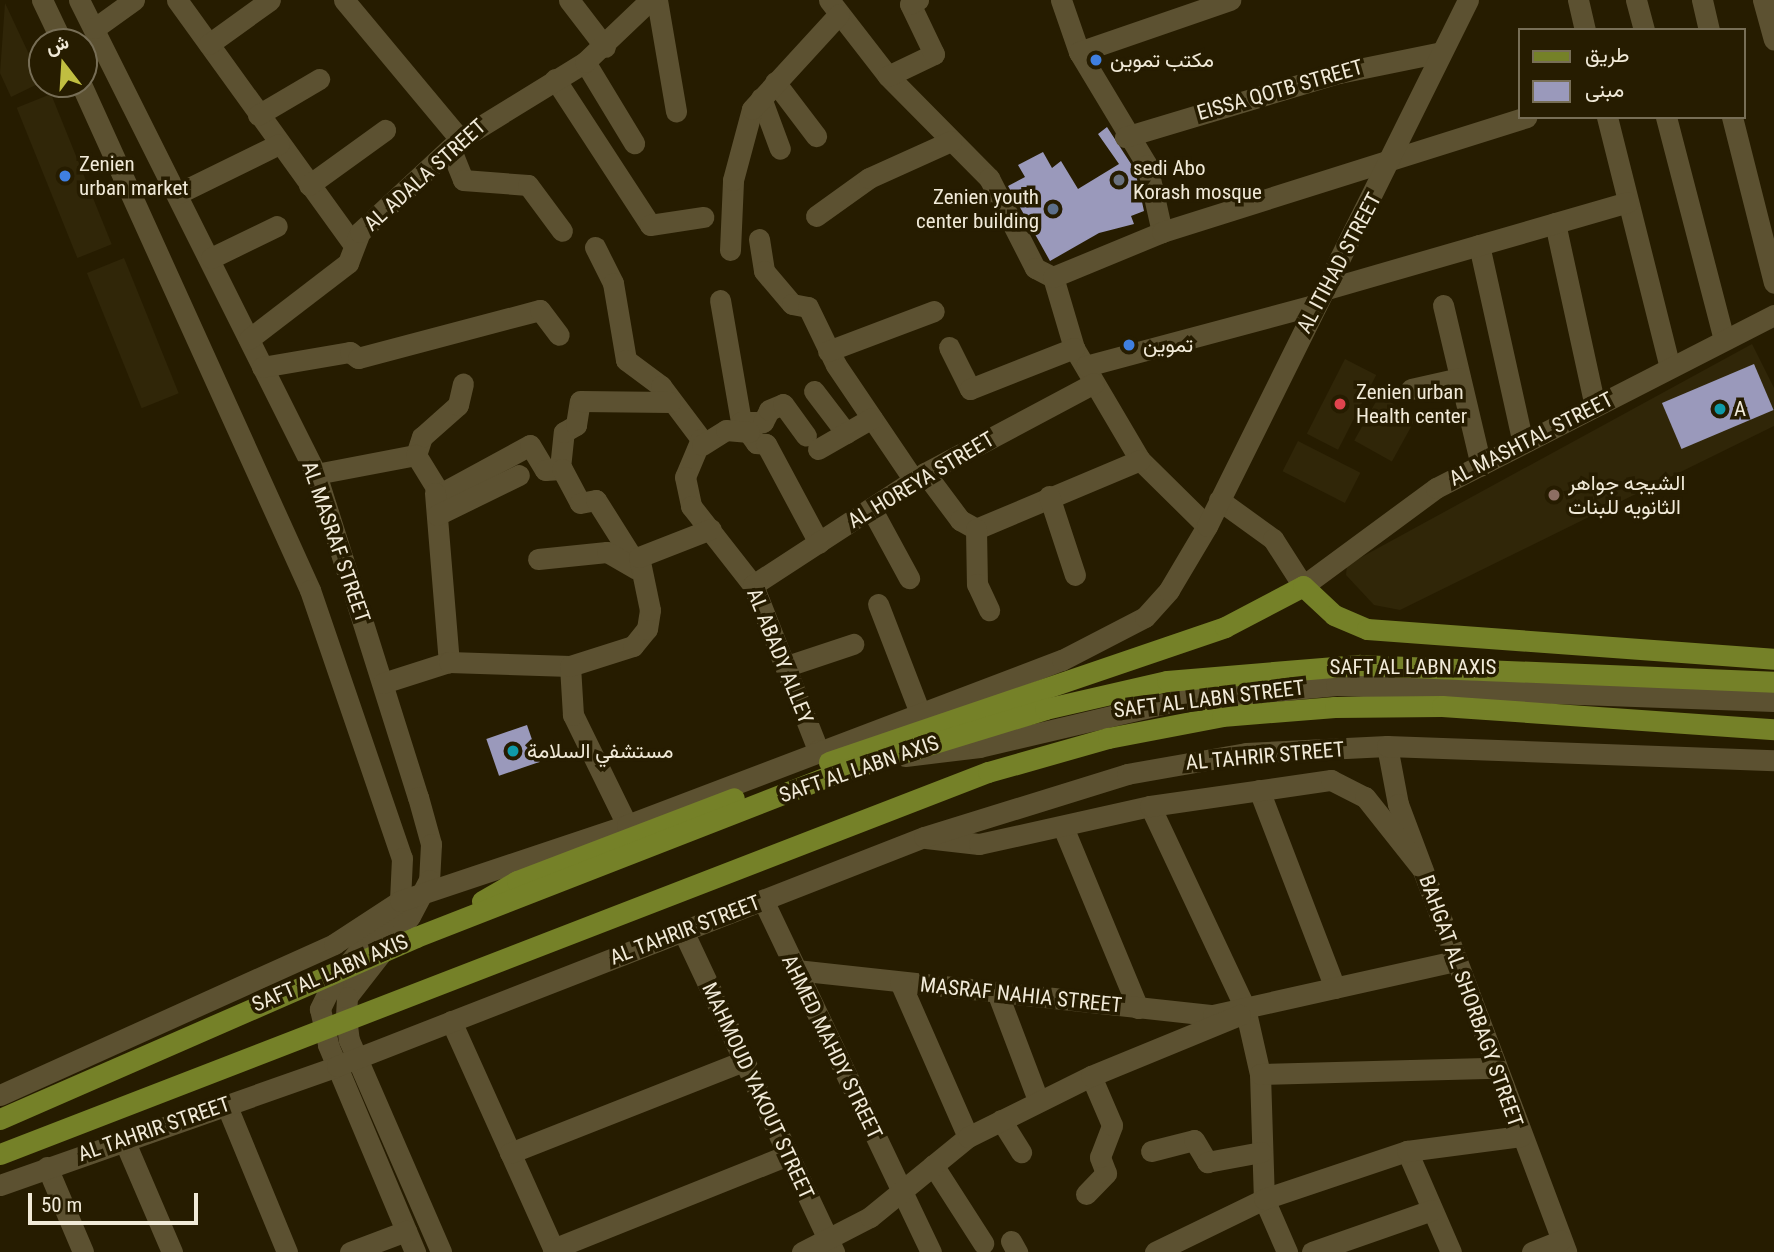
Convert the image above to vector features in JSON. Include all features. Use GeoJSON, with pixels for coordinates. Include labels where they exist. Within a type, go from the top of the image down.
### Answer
{"type":"FeatureCollection","features":[{"type":"Feature","properties":{"kind":"main road"},"geometry":{"type":"LineString","coordinates":[[416,937],[517,881],[949,716],[1225,627],[1303,586],[1334,615],[1367,629],[1774,659]]}},
{"type":"Feature","properties":{"kind":"main road","name":"SAFT AL LABN AXIS"},"geometry":{"type":"LineString","coordinates":[[0,1119],[416,937],[832,774],[1045,709],[1167,681],[1411,663],[1774,682]]}},
{"type":"Feature","properties":{"kind":"main road","name":"SAFT AL LABN AXIS"},"geometry":{"type":"LineString","coordinates":[[0,1154],[988,772],[1108,738],[1222,716],[1335,707],[1442,706],[1774,729]]}},
{"type":"Feature","properties":{"kind":"street"},"geometry":{"type":"LineString","coordinates":[[43,0],[56,28]]}},
{"type":"Feature","properties":{"kind":"street","name":"AL MASRAF STREET"},"geometry":{"type":"LineString","coordinates":[[79,0],[211,258],[262,368],[316,474],[383,682],[431,844],[432,871],[422,893],[348,997],[349,1040],[440,1252]]}},
{"type":"Feature","properties":{"kind":"street"},"geometry":{"type":"LineString","coordinates":[[95,27],[134,0]]}},
{"type":"Feature","properties":{"kind":"street"},"geometry":{"type":"LineString","coordinates":[[177,0],[354,245]]}},
{"type":"Feature","properties":{"kind":"street"},"geometry":{"type":"LineString","coordinates":[[209,44],[270,0]]}},
{"type":"Feature","properties":{"kind":"street"},"geometry":{"type":"LineString","coordinates":[[344,0],[455,145],[463,180],[528,185],[562,232]]}},
{"type":"Feature","properties":{"kind":"street"},"geometry":{"type":"LineString","coordinates":[[569,0],[604,47]]}},
{"type":"Feature","properties":{"kind":"street","name":"AL ADALA STREET"},"geometry":{"type":"LineString","coordinates":[[249,339],[348,263],[360,232],[455,145],[585,62],[604,47],[650,0]]}},
{"type":"Feature","properties":{"kind":"street"},"geometry":{"type":"LineString","coordinates":[[657,0],[676,111]]}},
{"type":"Feature","properties":{"kind":"street"},"geometry":{"type":"LineString","coordinates":[[888,76],[934,54],[910,4],[918,0]]}},
{"type":"Feature","properties":{"kind":"street"},"geometry":{"type":"LineString","coordinates":[[1060,0],[1079,52],[1125,136],[1147,165],[1161,232]]}},
{"type":"Feature","properties":{"kind":"street"},"geometry":{"type":"LineString","coordinates":[[1079,52],[1230,0]]}},
{"type":"Feature","properties":{"kind":"street","name":"AL ITIHAD STREET"},"geometry":{"type":"LineString","coordinates":[[1207,526],[1395,156],[1437,53],[1468,0]]}},
{"type":"Feature","properties":{"kind":"street"},"geometry":{"type":"LineString","coordinates":[[1578,0],[1585,28]]}},
{"type":"Feature","properties":{"kind":"street"},"geometry":{"type":"LineString","coordinates":[[1636,0],[1643,28]]}},
{"type":"Feature","properties":{"kind":"street"},"geometry":{"type":"LineString","coordinates":[[1702,0],[1709,28]]}},
{"type":"Feature","properties":{"kind":"street"},"geometry":{"type":"LineString","coordinates":[[1763,0],[1774,40]]}},
{"type":"Feature","properties":{"kind":"street"},"geometry":{"type":"LineString","coordinates":[[730,250],[740,142],[768,90],[834,7],[888,76],[989,178],[1035,268],[1053,276],[1161,232],[1519,119]]}},
{"type":"Feature","properties":{"kind":"street","name":"EISSA QOTB STREET"},"geometry":{"type":"LineString","coordinates":[[1125,136],[1351,69],[1437,53]]}},
{"type":"Feature","properties":{"kind":"street"},"geometry":{"type":"LineString","coordinates":[[585,62],[634,143]]}},
{"type":"Feature","properties":{"kind":"street"},"geometry":{"type":"LineString","coordinates":[[258,115],[319,79]]}},
{"type":"Feature","properties":{"kind":"street"},"geometry":{"type":"LineString","coordinates":[[555,79],[650,225],[703,217]]}},
{"type":"Feature","properties":{"kind":"street"},"geometry":{"type":"LineString","coordinates":[[768,90],[816,136]]}},
{"type":"Feature","properties":{"kind":"street"},"geometry":{"type":"LineString","coordinates":[[768,90],[779,149]]}},
{"type":"Feature","properties":{"kind":"street","name":"AL MASRAF STREET"},"geometry":{"type":"LineString","coordinates":[[87,98],[269,494],[359,729],[402,858],[400,901]]}},
{"type":"Feature","properties":{"kind":"street"},"geometry":{"type":"LineString","coordinates":[[1607,119],[1670,367]]}},
{"type":"Feature","properties":{"kind":"street"},"geometry":{"type":"LineString","coordinates":[[1667,119],[1724,340]]}},
{"type":"Feature","properties":{"kind":"street"},"geometry":{"type":"LineString","coordinates":[[1732,119],[1774,283]]}},
{"type":"Feature","properties":{"kind":"street"},"geometry":{"type":"LineString","coordinates":[[309,185],[385,130]]}},
{"type":"Feature","properties":{"kind":"street"},"geometry":{"type":"LineString","coordinates":[[816,216],[869,178],[951,142]]}},
{"type":"Feature","properties":{"kind":"street"},"geometry":{"type":"LineString","coordinates":[[178,193],[279,144]]}},
{"type":"Feature","properties":{"kind":"street","name":"AL HOREYA STREET"},"geometry":{"type":"LineString","coordinates":[[753,585],[920,477],[1090,375],[1479,245],[1628,202]]}},
{"type":"Feature","properties":{"kind":"street"},"geometry":{"type":"LineString","coordinates":[[1555,223],[1595,406]]}},
{"type":"Feature","properties":{"kind":"street"},"geometry":{"type":"LineString","coordinates":[[211,258],[277,226]]}},
{"type":"Feature","properties":{"kind":"street"},"geometry":{"type":"LineString","coordinates":[[759,239],[764,271],[792,304],[808,307],[828,351],[872,418],[920,477],[960,520],[976,529]]}},
{"type":"Feature","properties":{"kind":"street"},"geometry":{"type":"LineString","coordinates":[[1479,245],[1523,443]]}},
{"type":"Feature","properties":{"kind":"street"},"geometry":{"type":"LineString","coordinates":[[595,247],[613,283],[626,360],[661,386],[702,445],[726,430],[763,422],[769,410],[783,404],[812,442],[846,433],[872,418]]}},
{"type":"Feature","properties":{"kind":"street"},"geometry":{"type":"LineString","coordinates":[[0,1096],[334,944],[400,901],[628,825],[818,750],[1062,660],[1145,617],[1169,590],[1207,526],[1140,460],[1074,348],[1053,276]]}},
{"type":"Feature","properties":{"kind":"street"},"geometry":{"type":"LineString","coordinates":[[720,300],[745,427],[766,444],[819,543]]}},
{"type":"Feature","properties":{"kind":"street"},"geometry":{"type":"LineString","coordinates":[[1443,305],[1481,466]]}},
{"type":"Feature","properties":{"kind":"street"},"geometry":{"type":"LineString","coordinates":[[262,368],[350,352],[358,358],[540,310],[559,335]]}},
{"type":"Feature","properties":{"kind":"street"},"geometry":{"type":"LineString","coordinates":[[828,351],[934,311]]}},
{"type":"Feature","properties":{"kind":"street","name":"AL MASHTAL STREET"},"geometry":{"type":"LineString","coordinates":[[1303,586],[1400,510],[1523,443],[1774,314]]}},
{"type":"Feature","properties":{"kind":"street"},"geometry":{"type":"LineString","coordinates":[[949,347],[970,389],[1074,348]]}},
{"type":"Feature","properties":{"kind":"street"},"geometry":{"type":"LineString","coordinates":[[1411,389],[1460,378]]}},
{"type":"Feature","properties":{"kind":"street"},"geometry":{"type":"LineString","coordinates":[[449,662],[435,493],[416,455],[422,437],[458,405],[463,384]]}},
{"type":"Feature","properties":{"kind":"street"},"geometry":{"type":"LineString","coordinates":[[814,391],[846,433]]}},
{"type":"Feature","properties":{"kind":"street"},"geometry":{"type":"LineString","coordinates":[[383,682],[449,662],[570,666],[633,646],[647,629],[650,610],[636,566],[596,500],[579,502],[560,468],[564,432],[576,425],[580,401],[670,402]]}},
{"type":"Feature","properties":{"kind":"street"},"geometry":{"type":"LineString","coordinates":[[435,493],[530,445],[545,470],[560,468]]}},
{"type":"Feature","properties":{"kind":"street","name":"AL ABADY ALLEY"},"geometry":{"type":"LineString","coordinates":[[702,445],[690,465],[685,491],[753,585],[818,750]]}},
{"type":"Feature","properties":{"kind":"street"},"geometry":{"type":"LineString","coordinates":[[316,474],[416,455]]}},
{"type":"Feature","properties":{"kind":"street"},"geometry":{"type":"LineString","coordinates":[[976,529],[1049,496],[1140,460]]}},
{"type":"Feature","properties":{"kind":"street"},"geometry":{"type":"LineString","coordinates":[[437,515],[519,475]]}},
{"type":"Feature","properties":{"kind":"street"},"geometry":{"type":"LineString","coordinates":[[1049,496],[1075,575]]}},
{"type":"Feature","properties":{"kind":"street"},"geometry":{"type":"LineString","coordinates":[[1219,500],[1273,539],[1303,586]]}},
{"type":"Feature","properties":{"kind":"street"},"geometry":{"type":"LineString","coordinates":[[871,508],[909,578]]}},
{"type":"Feature","properties":{"kind":"street"},"geometry":{"type":"LineString","coordinates":[[636,566],[711,529]]}},
{"type":"Feature","properties":{"kind":"street"},"geometry":{"type":"LineString","coordinates":[[976,529],[977,584],[989,610]]}},
{"type":"Feature","properties":{"kind":"street"},"geometry":{"type":"LineString","coordinates":[[538,559],[607,552],[636,566]]}},
{"type":"Feature","properties":{"kind":"street"},"geometry":{"type":"LineString","coordinates":[[877,604],[920,713]]}},
{"type":"Feature","properties":{"kind":"street"},"geometry":{"type":"LineString","coordinates":[[787,666],[853,645]]}},
{"type":"Feature","properties":{"kind":"street"},"geometry":{"type":"LineString","coordinates":[[570,666],[573,715],[628,825]]}},
{"type":"Feature","properties":{"kind":"street","name":"SAFT AL LABN STREET"},"geometry":{"type":"LineString","coordinates":[[818,750],[947,753],[1129,708],[1336,685],[1774,701]]}},
{"type":"Feature","properties":{"kind":"street"},"geometry":{"type":"LineString","coordinates":[[359,729],[393,715]]}},
{"type":"Feature","properties":{"kind":"street","name":"AL TAHRIR STREET"},"geometry":{"type":"LineString","coordinates":[[10,1181],[337,1066],[924,837],[1030,801],[1193,760],[1387,746],[1774,760]]}},
{"type":"Feature","properties":{"kind":"street","name":"BAHGAT AL SHORBAGY STREET"},"geometry":{"type":"LineString","coordinates":[[1387,746],[1422,869],[1564,1246]]}},
{"type":"Feature","properties":{"kind":"street"},"geometry":{"type":"LineString","coordinates":[[924,837],[979,845],[1063,828],[1150,806],[1331,780],[1345,784],[1365,797],[1422,869]]}},
{"type":"Feature","properties":{"kind":"street"},"geometry":{"type":"LineString","coordinates":[[1259,790],[1335,988]]}},
{"type":"Feature","properties":{"kind":"street"},"geometry":{"type":"LineString","coordinates":[[1150,806],[1245,1008],[1260,1074],[1264,1199],[1287,1252]]}},
{"type":"Feature","properties":{"kind":"street"},"geometry":{"type":"LineString","coordinates":[[1063,828],[1138,1008]]}},
{"type":"Feature","properties":{"kind":"street"},"geometry":{"type":"LineString","coordinates":[[400,901],[324,998],[322,1027],[415,1252]]}},
{"type":"Feature","properties":{"kind":"street","name":"AHMED MAHDY STREET"},"geometry":{"type":"LineString","coordinates":[[763,901],[931,1252]]}},
{"type":"Feature","properties":{"kind":"street","name":"MAHMOUD YAKOUT STREET"},"geometry":{"type":"LineString","coordinates":[[682,931],[831,1247]]}},
{"type":"Feature","properties":{"kind":"street","name":"MASRAF NAHIA STREET"},"geometry":{"type":"LineString","coordinates":[[796,970],[1213,1015],[1455,961]]}},
{"type":"Feature","properties":{"kind":"street"},"geometry":{"type":"LineString","coordinates":[[900,982],[968,1137]]}},
{"type":"Feature","properties":{"kind":"street"},"geometry":{"type":"LineString","coordinates":[[997,992],[1038,1100]]}},
{"type":"Feature","properties":{"kind":"street"},"geometry":{"type":"LineString","coordinates":[[802,1252],[831,1247],[968,1137],[1091,1076],[1225,1026],[1245,1008]]}},
{"type":"Feature","properties":{"kind":"street"},"geometry":{"type":"LineString","coordinates":[[451,1021],[554,1250],[788,1155]]}},
{"type":"Feature","properties":{"kind":"street"},"geometry":{"type":"LineString","coordinates":[[510,1153],[744,1061]]}},
{"type":"Feature","properties":{"kind":"street"},"geometry":{"type":"LineString","coordinates":[[1260,1074],[1495,1068]]}},
{"type":"Feature","properties":{"kind":"street"},"geometry":{"type":"LineString","coordinates":[[1086,1194],[1106,1173],[1100,1157],[1112,1125],[1091,1076]]}},
{"type":"Feature","properties":{"kind":"street"},"geometry":{"type":"LineString","coordinates":[[226,1104],[286,1252]]}},
{"type":"Feature","properties":{"kind":"street"},"geometry":{"type":"LineString","coordinates":[[1001,1120],[1021,1153]]}},
{"type":"Feature","properties":{"kind":"street"},"geometry":{"type":"LineString","coordinates":[[1155,1252],[1183,1246],[1264,1199],[1407,1151],[1521,1136]]}},
{"type":"Feature","properties":{"kind":"street"},"geometry":{"type":"LineString","coordinates":[[0,1139],[10,1181]]}},
{"type":"Feature","properties":{"kind":"street"},"geometry":{"type":"LineString","coordinates":[[124,1140],[172,1252]]}},
{"type":"Feature","properties":{"kind":"street"},"geometry":{"type":"LineString","coordinates":[[1151,1151],[1195,1140],[1207,1162],[1261,1152]]}},
{"type":"Feature","properties":{"kind":"street"},"geometry":{"type":"LineString","coordinates":[[1407,1151],[1451,1252]]}},
{"type":"Feature","properties":{"kind":"street"},"geometry":{"type":"LineString","coordinates":[[933,1165],[983,1243]]}},
{"type":"Feature","properties":{"kind":"street"},"geometry":{"type":"LineString","coordinates":[[47,1167],[83,1252]]}},
{"type":"Feature","properties":{"kind":"street"},"geometry":{"type":"LineString","coordinates":[[1312,1252],[1433,1210]]}},
{"type":"Feature","properties":{"kind":"street"},"geometry":{"type":"LineString","coordinates":[[350,1252],[406,1231]]}},
{"type":"Feature","properties":{"kind":"street"},"geometry":{"type":"LineString","coordinates":[[1532,1252],[1564,1246]]}},
{"type":"Feature","properties":{"kind":"shaded area"},"geometry":{"type":"Polygon","coordinates":[[[5,3],[28,52],[28,89],[11,97],[0,73],[5,3]]]}},
{"type":"Feature","properties":{"kind":"shaded area","name":"Zenien urban market"},"geometry":{"type":"Polygon","coordinates":[[[41,98],[53,98],[112,244],[77,258],[17,108],[41,98]]]}},
{"type":"Feature","properties":{"kind":"shaded area","name":"Zenien urban market"},"geometry":{"type":"Polygon","coordinates":[[[124,258],[179,393],[142,408],[87,273],[124,258]]]}},
{"type":"Feature","properties":{"kind":"shaded area","name":"الشيجه جواهر الثانويه للبنات"},"geometry":{"type":"Polygon","coordinates":[[[1752,344],[1774,388],[1774,426],[1400,610],[1374,605],[1346,575],[1347,565],[1752,344]]]}},
{"type":"Feature","properties":{"kind":"shaded area","name":"Zenien urban Health center"},"geometry":{"type":"Polygon","coordinates":[[[1345,359],[1376,375],[1338,450],[1307,434],[1345,359]]]}},
{"type":"Feature","properties":{"kind":"shaded area","name":"Zenien urban Health center"},"geometry":{"type":"Polygon","coordinates":[[[1379,396],[1417,417],[1392,461],[1354,441],[1379,396]]]}},
{"type":"Feature","properties":{"kind":"shaded area","name":"Zenien urban Health center"},"geometry":{"type":"Polygon","coordinates":[[[1298,441],[1360,473],[1345,503],[1283,471],[1298,441]]]}},
{"type":"Feature","properties":{"kind":"building"},"geometry":{"type":"Polygon","coordinates":[[[1107,127],[1135,170],[1144,211],[1131,216],[1134,224],[1099,233],[1050,261],[1008,186],[1025,177],[1018,165],[1043,152],[1052,168],[1061,161],[1078,189],[1119,164],[1098,134],[1107,127]]]}},
{"type":"Feature","properties":{"kind":"building","name":"A"},"geometry":{"type":"Polygon","coordinates":[[[1754,364],[1774,410],[1681,449],[1662,403],[1754,364]]]}},
{"type":"Feature","properties":{"kind":"building","name":"مستشفي السلامة"},"geometry":{"type":"Polygon","coordinates":[[[527,725],[540,762],[499,776],[486,739],[527,725]]]}},
{"type":"Feature","properties":{"kind":"place","name":"مكتب تموين"},"geometry":{"type":"Point","coordinates":[1096,60]}},
{"type":"Feature","properties":{"kind":"place","name":"Zenien urban market"},"geometry":{"type":"Point","coordinates":[65,176]}},
{"type":"Feature","properties":{"kind":"place","name":"sedi Abo Korash mosque"},"geometry":{"type":"Point","coordinates":[1119,180]}},
{"type":"Feature","properties":{"kind":"place","name":"Zenien youth center building"},"geometry":{"type":"Point","coordinates":[1053,209]}},
{"type":"Feature","properties":{"kind":"place","name":"تموين"},"geometry":{"type":"Point","coordinates":[1129,345]}},
{"type":"Feature","properties":{"kind":"place","name":"Zenien urban Health center"},"geometry":{"type":"Point","coordinates":[1340,404]}},
{"type":"Feature","properties":{"kind":"place","name":"A"},"geometry":{"type":"Point","coordinates":[1720,409]}},
{"type":"Feature","properties":{"kind":"place","name":"الشيجه جواهر الثانويه للبنات"},"geometry":{"type":"Point","coordinates":[1554,495]}},
{"type":"Feature","properties":{"kind":"place","name":"مستشفي السلامة"},"geometry":{"type":"Point","coordinates":[513,751]}}]}
